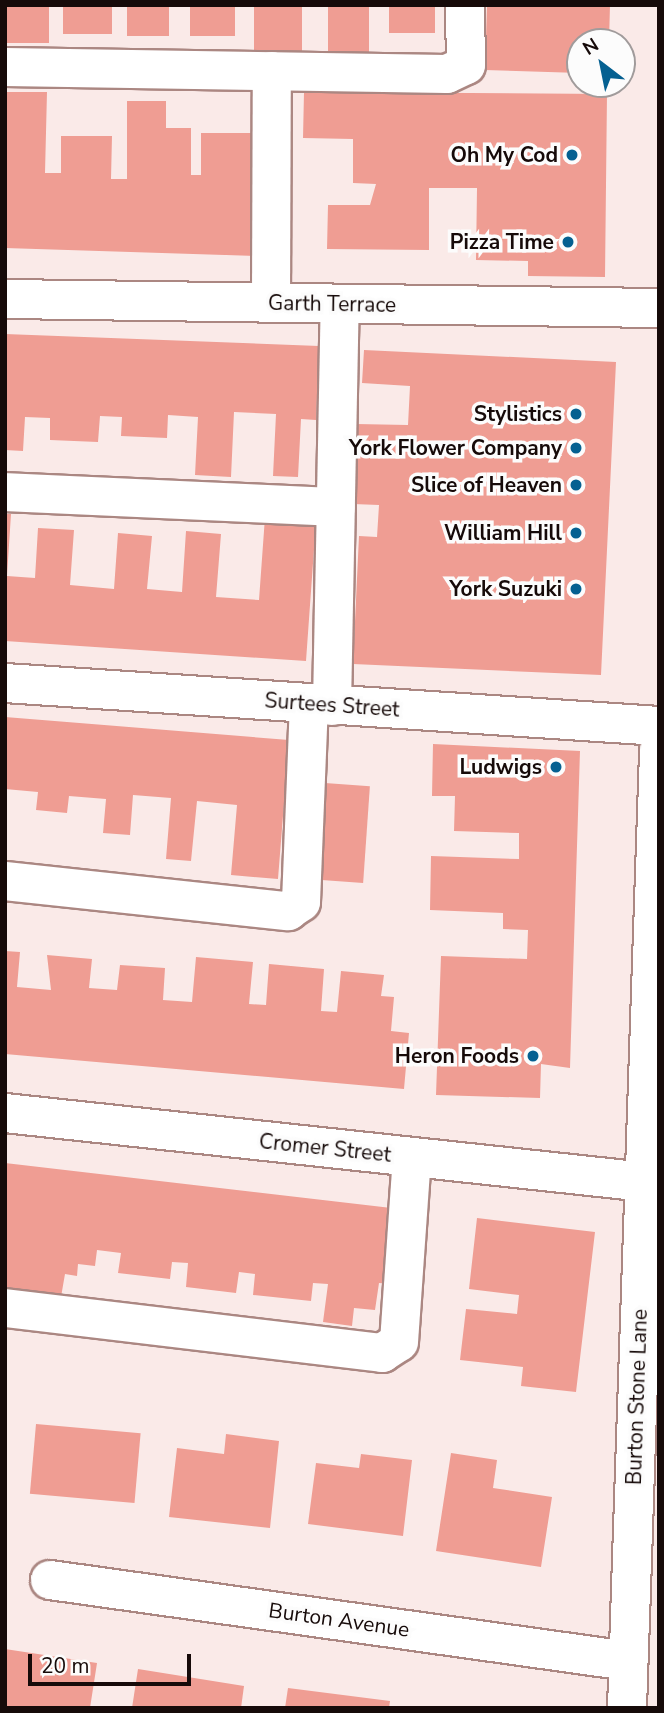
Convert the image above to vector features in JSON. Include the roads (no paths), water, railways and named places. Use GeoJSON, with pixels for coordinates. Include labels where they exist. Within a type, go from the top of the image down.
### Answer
{"type":"FeatureCollection","features":[{"type":"Feature","properties":{"kind":"street"},"geometry":{"type":"LineString","coordinates":[[5,68],[447,74],[466,65],[465,5]]}},
{"type":"Feature","properties":{"kind":"street"},"geometry":{"type":"LineString","coordinates":[[271,303],[272,71]]}},
{"type":"Feature","properties":{"kind":"street","name":"Garth Terrace"},"geometry":{"type":"LineString","coordinates":[[5,299],[659,308]]}},
{"type":"Feature","properties":{"kind":"street"},"geometry":{"type":"LineString","coordinates":[[5,881],[288,911],[301,902],[321,705],[336,507],[340,304]]}},
{"type":"Feature","properties":{"kind":"street"},"geometry":{"type":"LineString","coordinates":[[5,492],[336,507]]}},
{"type":"Feature","properties":{"kind":"street","name":"Surtees Street"},"geometry":{"type":"LineString","coordinates":[[5,683],[659,726]]}},
{"type":"Feature","properties":{"kind":"street","name":"Burton Stone Lane"},"geometry":{"type":"LineString","coordinates":[[627,1708],[651,1226],[645,1182],[659,751]]}},
{"type":"Feature","properties":{"kind":"street","name":"Cromer Street"},"geometry":{"type":"LineString","coordinates":[[5,1113],[645,1182]]}},
{"type":"Feature","properties":{"kind":"street"},"geometry":{"type":"LineString","coordinates":[[5,1308],[382,1353],[400,1342],[412,1158]]}},
{"type":"Feature","properties":{"kind":"street","name":"Burton Avenue"},"geometry":{"type":"LineString","coordinates":[[50,1580],[628,1661]]}},
{"type":"Feature","properties":{"kind":"place","name":"Oh My Cod"},"geometry":{"type":"Point","coordinates":[572,155]}},
{"type":"Feature","properties":{"kind":"place","name":"Pizza Time"},"geometry":{"type":"Point","coordinates":[568,242]}},
{"type":"Feature","properties":{"kind":"place","name":"Stylistics"},"geometry":{"type":"Point","coordinates":[576,414]}},
{"type":"Feature","properties":{"kind":"place","name":"York Flower Company"},"geometry":{"type":"Point","coordinates":[576,448]}},
{"type":"Feature","properties":{"kind":"place","name":"Slice of Heaven"},"geometry":{"type":"Point","coordinates":[576,485]}},
{"type":"Feature","properties":{"kind":"place","name":"William Hill"},"geometry":{"type":"Point","coordinates":[576,533]}},
{"type":"Feature","properties":{"kind":"place","name":"York Suzuki"},"geometry":{"type":"Point","coordinates":[576,589]}},
{"type":"Feature","properties":{"kind":"place","name":"Ludwigs"},"geometry":{"type":"Point","coordinates":[556,767]}},
{"type":"Feature","properties":{"kind":"place","name":"Heron Foods"},"geometry":{"type":"Point","coordinates":[533,1056]}}]}
